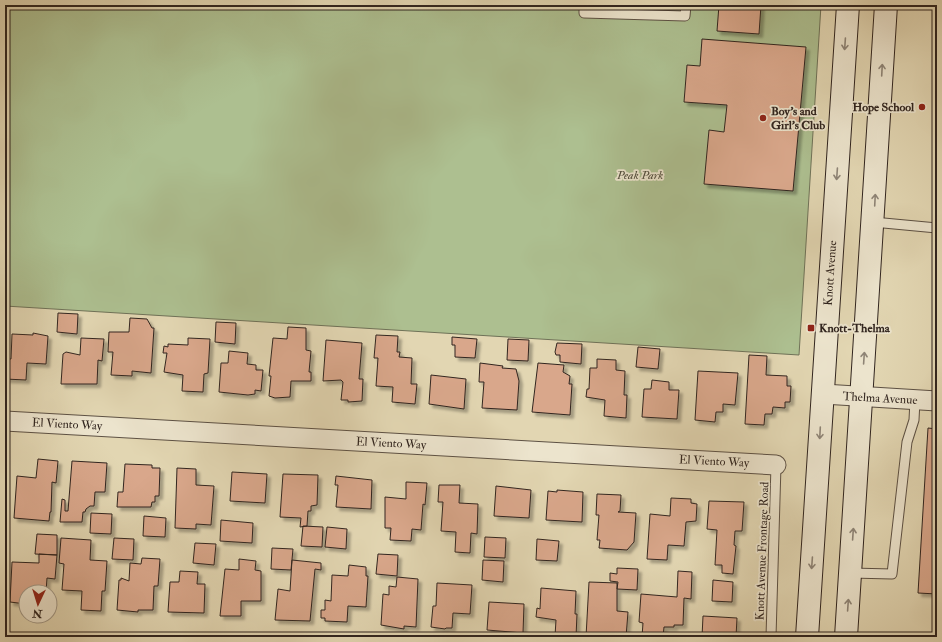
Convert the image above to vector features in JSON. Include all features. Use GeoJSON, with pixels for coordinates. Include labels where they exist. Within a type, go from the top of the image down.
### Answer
{"type":"FeatureCollection","features":[{"type":"Feature","properties":{"kind":"main road","name":"Knott Avenue"},"geometry":{"type":"LineString","coordinates":[[807,637],[848,5]]}},
{"type":"Feature","properties":{"kind":"main road"},"geometry":{"type":"LineString","coordinates":[[846,637],[874,222],[886,5]]}},
{"type":"Feature","properties":{"kind":"street","name":"Thelma Avenue"},"geometry":{"type":"LineString","coordinates":[[823,394],[937,401]]}},
{"type":"Feature","properties":{"kind":"street","name":"El Viento Way"},"geometry":{"type":"LineString","coordinates":[[5,421],[776,465]]}},
{"type":"Feature","properties":{"kind":"lane"},"geometry":{"type":"LineString","coordinates":[[584,5],[584,13],[685,16],[686,5]]}},
{"type":"Feature","properties":{"kind":"lane"},"geometry":{"type":"LineString","coordinates":[[874,222],[937,228]]}},
{"type":"Feature","properties":{"kind":"lane"},"geometry":{"type":"LineString","coordinates":[[850,573],[892,574],[907,442],[914,420],[915,400]]}},
{"type":"Feature","properties":{"kind":"lane","name":"Knott Avenue Frontage Road"},"geometry":{"type":"LineString","coordinates":[[772,637],[776,465]]}},
{"type":"Feature","properties":{"kind":"green space","name":"Peak Park"},"geometry":{"type":"Polygon","coordinates":[[[5,5],[821,5],[799,355],[5,306],[5,5]]]}},
{"type":"Feature","properties":{"kind":"building"},"geometry":{"type":"Polygon","coordinates":[[[719,5],[761,5],[759,34],[717,31],[719,5]]]}},
{"type":"Feature","properties":{"kind":"building","name":"Boy's and Girl's Club"},"geometry":{"type":"Polygon","coordinates":[[[702,39],[806,47],[793,191],[704,184],[709,130],[724,132],[727,105],[684,102],[687,65],[700,66],[702,39]]]}},
{"type":"Feature","properties":{"kind":"building"},"geometry":{"type":"Polygon","coordinates":[[[58,313],[78,314],[77,334],[57,332],[58,313]]]}},
{"type":"Feature","properties":{"kind":"building"},"geometry":{"type":"Polygon","coordinates":[[[130,318],[147,319],[152,328],[154,328],[151,373],[132,371],[132,376],[111,375],[113,352],[108,352],[109,332],[129,332],[130,318]]]}},
{"type":"Feature","properties":{"kind":"building"},"geometry":{"type":"Polygon","coordinates":[[[216,322],[236,323],[235,344],[215,342],[216,322]]]}},
{"type":"Feature","properties":{"kind":"building"},"geometry":{"type":"Polygon","coordinates":[[[288,327],[306,328],[306,350],[311,351],[309,372],[311,372],[311,381],[291,381],[290,397],[275,398],[269,396],[271,376],[269,376],[273,338],[287,339],[288,327]]]}},
{"type":"Feature","properties":{"kind":"building"},"geometry":{"type":"Polygon","coordinates":[[[33,333],[48,336],[46,364],[27,363],[26,380],[5,379],[5,359],[11,359],[12,334],[33,335],[33,333]]]}},
{"type":"Feature","properties":{"kind":"building"},"geometry":{"type":"Polygon","coordinates":[[[376,335],[398,336],[397,352],[400,352],[399,357],[412,358],[411,384],[417,384],[415,404],[392,402],[393,387],[376,386],[378,358],[374,358],[376,335]]]}},
{"type":"Feature","properties":{"kind":"building"},"geometry":{"type":"Polygon","coordinates":[[[452,337],[477,339],[475,358],[455,357],[455,345],[452,345],[452,337]]]}},
{"type":"Feature","properties":{"kind":"building"},"geometry":{"type":"Polygon","coordinates":[[[81,338],[104,339],[102,361],[98,360],[97,384],[61,384],[63,354],[66,352],[80,355],[81,338]]]}},
{"type":"Feature","properties":{"kind":"building"},"geometry":{"type":"Polygon","coordinates":[[[188,338],[210,339],[208,373],[204,374],[203,392],[182,391],[183,375],[164,372],[167,353],[163,353],[164,346],[168,347],[168,344],[188,345],[188,338]]]}},
{"type":"Feature","properties":{"kind":"building"},"geometry":{"type":"Polygon","coordinates":[[[508,339],[529,340],[528,361],[507,360],[508,339]]]}},
{"type":"Feature","properties":{"kind":"building"},"geometry":{"type":"Polygon","coordinates":[[[326,340],[362,343],[359,379],[363,379],[362,401],[348,402],[348,400],[341,400],[343,382],[341,380],[323,381],[326,340]]]}},
{"type":"Feature","properties":{"kind":"building"},"geometry":{"type":"Polygon","coordinates":[[[557,343],[582,344],[581,364],[560,362],[560,355],[556,355],[555,352],[557,343]]]}},
{"type":"Feature","properties":{"kind":"building"},"geometry":{"type":"Polygon","coordinates":[[[638,347],[660,349],[658,369],[636,367],[638,347]]]}},
{"type":"Feature","properties":{"kind":"building"},"geometry":{"type":"Polygon","coordinates":[[[229,351],[248,353],[247,364],[256,365],[256,370],[263,370],[261,391],[255,390],[255,394],[248,395],[219,392],[221,363],[228,363],[229,351]]]}},
{"type":"Feature","properties":{"kind":"building"},"geometry":{"type":"Polygon","coordinates":[[[749,355],[767,356],[766,375],[787,376],[787,386],[791,386],[790,402],[785,402],[785,408],[773,407],[772,414],[765,414],[764,425],[745,424],[749,355]]]}},
{"type":"Feature","properties":{"kind":"building"},"geometry":{"type":"Polygon","coordinates":[[[597,359],[616,360],[616,370],[625,371],[624,395],[627,395],[626,418],[604,416],[605,400],[586,397],[587,389],[589,389],[590,368],[597,368],[597,359]]]}},
{"type":"Feature","properties":{"kind":"building"},"geometry":{"type":"Polygon","coordinates":[[[480,363],[503,366],[502,368],[516,369],[519,381],[517,410],[482,408],[484,382],[479,382],[480,363]]]}},
{"type":"Feature","properties":{"kind":"building"},"geometry":{"type":"Polygon","coordinates":[[[538,363],[564,365],[563,372],[570,376],[569,384],[572,384],[570,415],[532,412],[538,363]]]}},
{"type":"Feature","properties":{"kind":"building"},"geometry":{"type":"Polygon","coordinates":[[[698,371],[738,373],[735,405],[723,404],[723,412],[716,412],[715,422],[695,420],[698,371]]]}},
{"type":"Feature","properties":{"kind":"building"},"geometry":{"type":"Polygon","coordinates":[[[431,375],[466,379],[464,409],[429,404],[431,375]]]}},
{"type":"Feature","properties":{"kind":"building"},"geometry":{"type":"Polygon","coordinates":[[[652,380],[669,382],[669,390],[679,390],[677,419],[642,417],[644,389],[651,389],[652,380]]]}},
{"type":"Feature","properties":{"kind":"building"},"geometry":{"type":"Polygon","coordinates":[[[928,428],[937,429],[937,594],[918,593],[928,428]]]}},
{"type":"Feature","properties":{"kind":"building"},"geometry":{"type":"Polygon","coordinates":[[[38,459],[58,461],[56,483],[52,482],[51,512],[49,521],[14,518],[17,476],[36,478],[38,459]]]}},
{"type":"Feature","properties":{"kind":"building"},"geometry":{"type":"Polygon","coordinates":[[[72,461],[107,463],[105,492],[95,492],[94,506],[90,506],[85,512],[83,512],[82,522],[60,522],[62,499],[65,500],[65,511],[68,511],[72,461]]]}},
{"type":"Feature","properties":{"kind":"building"},"geometry":{"type":"Polygon","coordinates":[[[125,464],[152,465],[152,468],[160,468],[159,496],[155,496],[155,502],[152,502],[151,507],[117,507],[118,492],[123,492],[125,464]]]}},
{"type":"Feature","properties":{"kind":"building"},"geometry":{"type":"Polygon","coordinates":[[[177,468],[196,469],[196,485],[214,486],[211,525],[196,524],[196,529],[175,528],[177,468]]]}},
{"type":"Feature","properties":{"kind":"building"},"geometry":{"type":"Polygon","coordinates":[[[232,472],[267,474],[265,503],[230,501],[232,472]]]}},
{"type":"Feature","properties":{"kind":"building"},"geometry":{"type":"Polygon","coordinates":[[[283,474],[318,475],[317,505],[311,506],[311,511],[308,511],[307,526],[300,527],[301,518],[280,517],[283,474]]]}},
{"type":"Feature","properties":{"kind":"building"},"geometry":{"type":"Polygon","coordinates":[[[336,476],[372,480],[371,509],[336,507],[338,485],[335,485],[336,476]]]}},
{"type":"Feature","properties":{"kind":"building"},"geometry":{"type":"Polygon","coordinates":[[[406,482],[427,483],[425,505],[423,504],[421,530],[412,529],[411,541],[390,540],[391,528],[385,528],[385,497],[406,499],[406,482]]]}},
{"type":"Feature","properties":{"kind":"building"},"geometry":{"type":"Polygon","coordinates":[[[439,485],[460,485],[459,503],[478,504],[477,534],[471,533],[470,553],[455,552],[456,532],[441,531],[443,502],[438,502],[439,485]]]}},
{"type":"Feature","properties":{"kind":"building"},"geometry":{"type":"Polygon","coordinates":[[[496,486],[531,490],[529,518],[494,516],[496,486]]]}},
{"type":"Feature","properties":{"kind":"building"},"geometry":{"type":"Polygon","coordinates":[[[557,490],[583,492],[582,522],[546,520],[548,491],[557,492],[557,490]]]}},
{"type":"Feature","properties":{"kind":"building"},"geometry":{"type":"Polygon","coordinates":[[[597,494],[621,495],[620,511],[618,512],[636,513],[634,542],[627,550],[599,548],[600,540],[597,540],[599,515],[596,515],[597,494]]]}},
{"type":"Feature","properties":{"kind":"building"},"geometry":{"type":"Polygon","coordinates":[[[671,498],[691,499],[691,503],[697,504],[696,521],[686,522],[684,546],[668,545],[667,560],[647,559],[650,514],[670,516],[671,498]]]}},
{"type":"Feature","properties":{"kind":"building"},"geometry":{"type":"Polygon","coordinates":[[[709,501],[744,502],[742,531],[735,531],[734,545],[736,546],[733,574],[722,573],[722,565],[715,565],[717,530],[707,529],[709,501]]]}},
{"type":"Feature","properties":{"kind":"building"},"geometry":{"type":"Polygon","coordinates":[[[91,513],[112,514],[111,534],[90,533],[91,513]]]}},
{"type":"Feature","properties":{"kind":"building"},"geometry":{"type":"Polygon","coordinates":[[[144,516],[166,518],[165,537],[143,536],[144,516]]]}},
{"type":"Feature","properties":{"kind":"building"},"geometry":{"type":"Polygon","coordinates":[[[221,520],[253,523],[252,543],[220,541],[221,520]]]}},
{"type":"Feature","properties":{"kind":"building"},"geometry":{"type":"Polygon","coordinates":[[[303,526],[323,527],[322,547],[301,546],[303,526]]]}},
{"type":"Feature","properties":{"kind":"building"},"geometry":{"type":"Polygon","coordinates":[[[327,527],[347,529],[346,549],[325,547],[327,527]]]}},
{"type":"Feature","properties":{"kind":"building"},"geometry":{"type":"Polygon","coordinates":[[[37,534],[57,535],[57,555],[35,554],[37,534]]]}},
{"type":"Feature","properties":{"kind":"building"},"geometry":{"type":"Polygon","coordinates":[[[485,537],[506,538],[505,558],[484,557],[485,537]]]}},
{"type":"Feature","properties":{"kind":"building"},"geometry":{"type":"Polygon","coordinates":[[[61,538],[91,540],[90,560],[107,561],[105,591],[102,591],[101,611],[81,610],[82,591],[62,590],[64,564],[59,563],[61,538]]]}},
{"type":"Feature","properties":{"kind":"building"},"geometry":{"type":"Polygon","coordinates":[[[114,538],[134,539],[133,560],[112,559],[114,538]]]}},
{"type":"Feature","properties":{"kind":"building"},"geometry":{"type":"Polygon","coordinates":[[[537,539],[559,541],[557,561],[536,560],[537,539]]]}},
{"type":"Feature","properties":{"kind":"building"},"geometry":{"type":"Polygon","coordinates":[[[195,543],[216,544],[214,565],[193,563],[195,543]]]}},
{"type":"Feature","properties":{"kind":"building"},"geometry":{"type":"Polygon","coordinates":[[[272,548],[293,549],[291,570],[271,569],[272,548]]]}},
{"type":"Feature","properties":{"kind":"building"},"geometry":{"type":"Polygon","coordinates":[[[39,554],[57,555],[55,579],[47,578],[47,584],[18,584],[18,603],[10,602],[12,562],[39,563],[39,554]]]}},
{"type":"Feature","properties":{"kind":"building"},"geometry":{"type":"Polygon","coordinates":[[[378,554],[398,555],[397,576],[376,574],[378,554]]]}},
{"type":"Feature","properties":{"kind":"building"},"geometry":{"type":"Polygon","coordinates":[[[142,558],[160,559],[158,586],[154,586],[153,610],[138,610],[138,612],[117,610],[119,580],[121,580],[121,578],[129,581],[130,563],[141,564],[142,558]]]}},
{"type":"Feature","properties":{"kind":"building"},"geometry":{"type":"Polygon","coordinates":[[[239,559],[256,561],[255,570],[261,571],[261,601],[241,601],[241,616],[220,616],[225,569],[239,570],[239,559]]]}},
{"type":"Feature","properties":{"kind":"building"},"geometry":{"type":"Polygon","coordinates":[[[292,560],[321,563],[321,570],[315,569],[310,621],[275,620],[278,589],[290,591],[292,560]]]}},
{"type":"Feature","properties":{"kind":"building"},"geometry":{"type":"Polygon","coordinates":[[[483,560],[504,561],[503,582],[482,580],[483,560]]]}},
{"type":"Feature","properties":{"kind":"building"},"geometry":{"type":"Polygon","coordinates":[[[349,565],[366,567],[366,576],[368,576],[366,607],[348,606],[347,622],[325,621],[325,618],[321,618],[321,610],[325,610],[325,600],[331,601],[332,575],[348,576],[349,565]]]}},
{"type":"Feature","properties":{"kind":"building"},"geometry":{"type":"Polygon","coordinates":[[[617,568],[638,569],[637,590],[617,589],[618,582],[610,581],[610,573],[617,574],[617,568]]]}},
{"type":"Feature","properties":{"kind":"building"},"geometry":{"type":"Polygon","coordinates":[[[180,571],[198,572],[197,584],[205,584],[204,613],[168,612],[170,582],[179,582],[180,571]]]}},
{"type":"Feature","properties":{"kind":"building"},"geometry":{"type":"Polygon","coordinates":[[[678,571],[692,572],[691,599],[684,598],[683,625],[664,627],[663,637],[642,637],[643,623],[639,622],[641,594],[677,597],[678,571]]]}},
{"type":"Feature","properties":{"kind":"building"},"geometry":{"type":"Polygon","coordinates":[[[397,577],[418,579],[416,627],[404,626],[404,629],[381,625],[383,594],[389,595],[389,586],[396,587],[397,577]]]}},
{"type":"Feature","properties":{"kind":"building"},"geometry":{"type":"Polygon","coordinates":[[[713,580],[733,582],[732,602],[712,601],[713,580]]]}},
{"type":"Feature","properties":{"kind":"building"},"geometry":{"type":"Polygon","coordinates":[[[589,582],[617,583],[617,611],[628,612],[626,637],[586,637],[589,582]]]}},
{"type":"Feature","properties":{"kind":"building"},"geometry":{"type":"Polygon","coordinates":[[[437,583],[472,585],[470,614],[453,613],[452,628],[445,629],[431,627],[433,606],[436,606],[437,583]]]}},
{"type":"Feature","properties":{"kind":"building"},"geometry":{"type":"Polygon","coordinates":[[[541,588],[576,591],[576,637],[555,636],[556,620],[536,617],[537,608],[540,609],[541,588]]]}},
{"type":"Feature","properties":{"kind":"building"},"geometry":{"type":"Polygon","coordinates":[[[489,602],[524,604],[523,633],[487,630],[489,602]]]}},
{"type":"Feature","properties":{"kind":"building"},"geometry":{"type":"Polygon","coordinates":[[[703,616],[737,618],[736,637],[702,637],[703,616]]]}},
{"type":"Feature","properties":{"kind":"place","name":"Hope School"},"geometry":{"type":"Point","coordinates":[922,107]}},
{"type":"Feature","properties":{"kind":"place","name":"Boy's and Girl's Club"},"geometry":{"type":"Point","coordinates":[763,118]}},
{"type":"Feature","properties":{"kind":"place","name":"Knott-Thelma"},"geometry":{"type":"Point","coordinates":[811,328]}}]}
